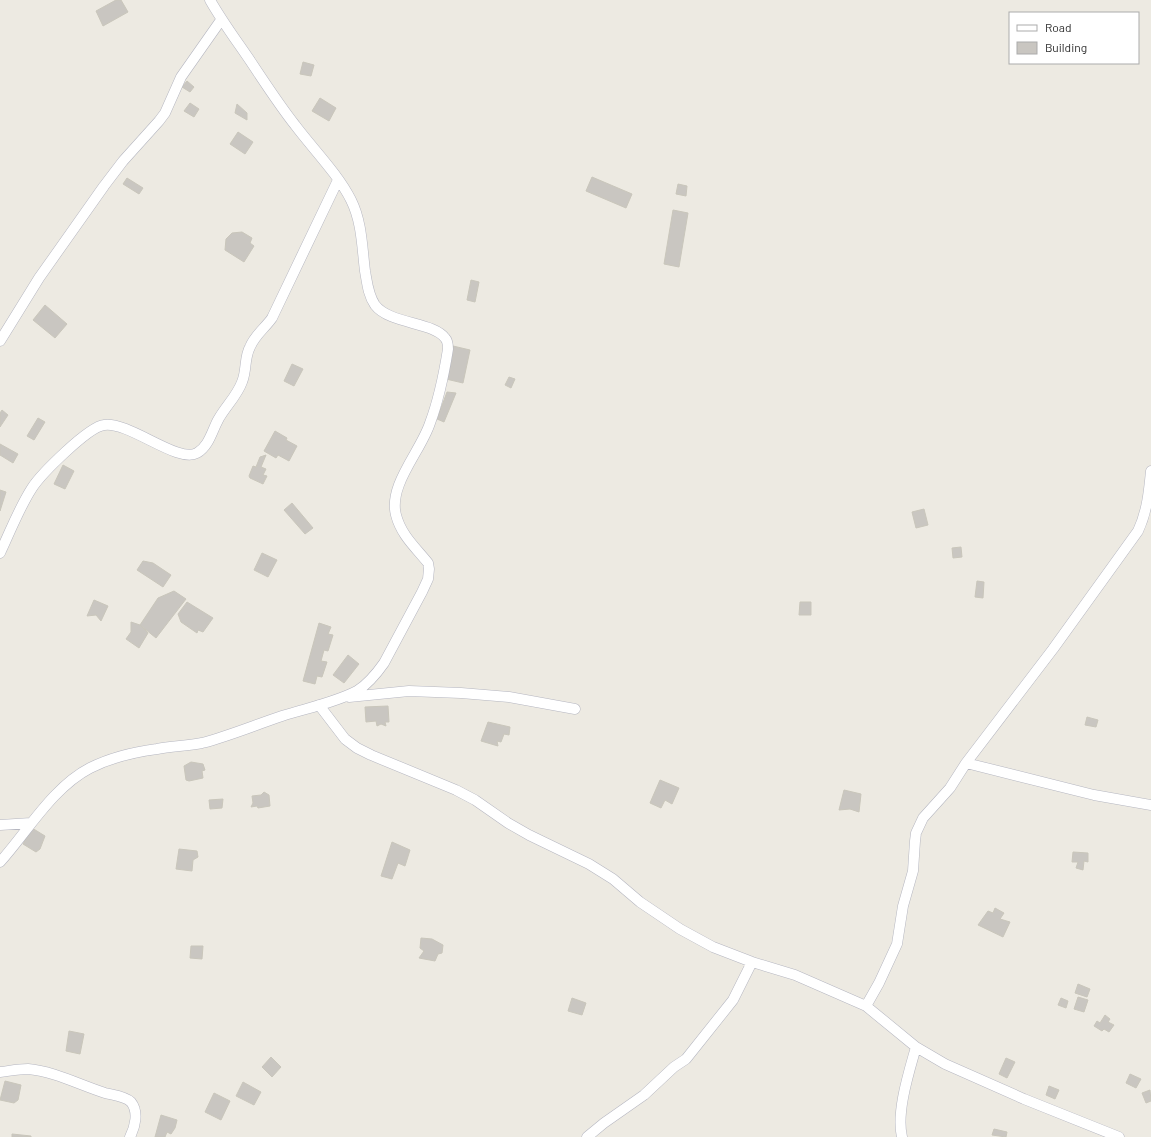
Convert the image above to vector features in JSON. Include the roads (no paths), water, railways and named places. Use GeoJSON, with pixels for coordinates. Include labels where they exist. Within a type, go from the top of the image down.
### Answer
{"type":"FeatureCollection","features":[{"type":"Feature","properties":{"kind":"street"},"geometry":{"type":"LineString","coordinates":[[0,862],[48,804],[71,780],[89,768],[129,754],[157,748],[201,743],[243,731],[343,697],[358,690],[377,673],[384,663],[428,579],[428,563],[410,542],[402,529],[396,515],[395,499],[401,480],[425,438],[430,424],[440,392],[448,343],[442,334],[434,330],[389,316],[375,306],[366,280],[358,217],[350,198],[338,180],[294,124],[222,20],[210,0]]}},
{"type":"Feature","properties":{"kind":"street"},"geometry":{"type":"LineString","coordinates":[[0,341],[39,278],[104,186],[159,121],[181,77],[222,20]]}},
{"type":"Feature","properties":{"kind":"street"},"geometry":{"type":"LineString","coordinates":[[0,553],[28,494],[37,481],[74,444],[96,427],[104,425],[114,426],[140,435],[173,451],[189,455],[196,454],[205,446],[220,416],[240,387],[244,376],[246,356],[250,345],[258,333],[272,318],[338,180]]}},
{"type":"Feature","properties":{"kind":"street"},"geometry":{"type":"LineString","coordinates":[[866,1006],[879,983],[897,944],[903,906],[913,871],[915,841],[923,818],[950,788],[966,763],[1053,649],[1138,531],[1146,509],[1151,471]]}},
{"type":"Feature","properties":{"kind":"street"},"geometry":{"type":"LineString","coordinates":[[343,697],[409,691],[461,693],[509,697],[575,709]]}},
{"type":"Feature","properties":{"kind":"street"},"geometry":{"type":"LineString","coordinates":[[319,704],[346,739],[357,748],[462,793],[529,835],[589,864],[680,930],[713,947],[752,962],[795,975],[866,1006],[916,1047],[945,1064],[1119,1137]]}},
{"type":"Feature","properties":{"kind":"street"},"geometry":{"type":"LineString","coordinates":[[966,763],[1094,795],[1151,805]]}},
{"type":"Feature","properties":{"kind":"street"},"geometry":{"type":"LineString","coordinates":[[0,825],[31,823]]}},
{"type":"Feature","properties":{"kind":"street"},"geometry":{"type":"LineString","coordinates":[[587,1137],[620,1110],[644,1094],[686,1058],[733,1000],[752,962]]}},
{"type":"Feature","properties":{"kind":"street"},"geometry":{"type":"LineString","coordinates":[[902,1137],[902,1101],[916,1047]]}},
{"type":"Feature","properties":{"kind":"street"},"geometry":{"type":"LineString","coordinates":[[0,1072],[20,1069],[37,1071],[72,1081],[104,1093],[125,1098],[131,1102],[135,1110],[136,1117],[130,1137]]}}]}
